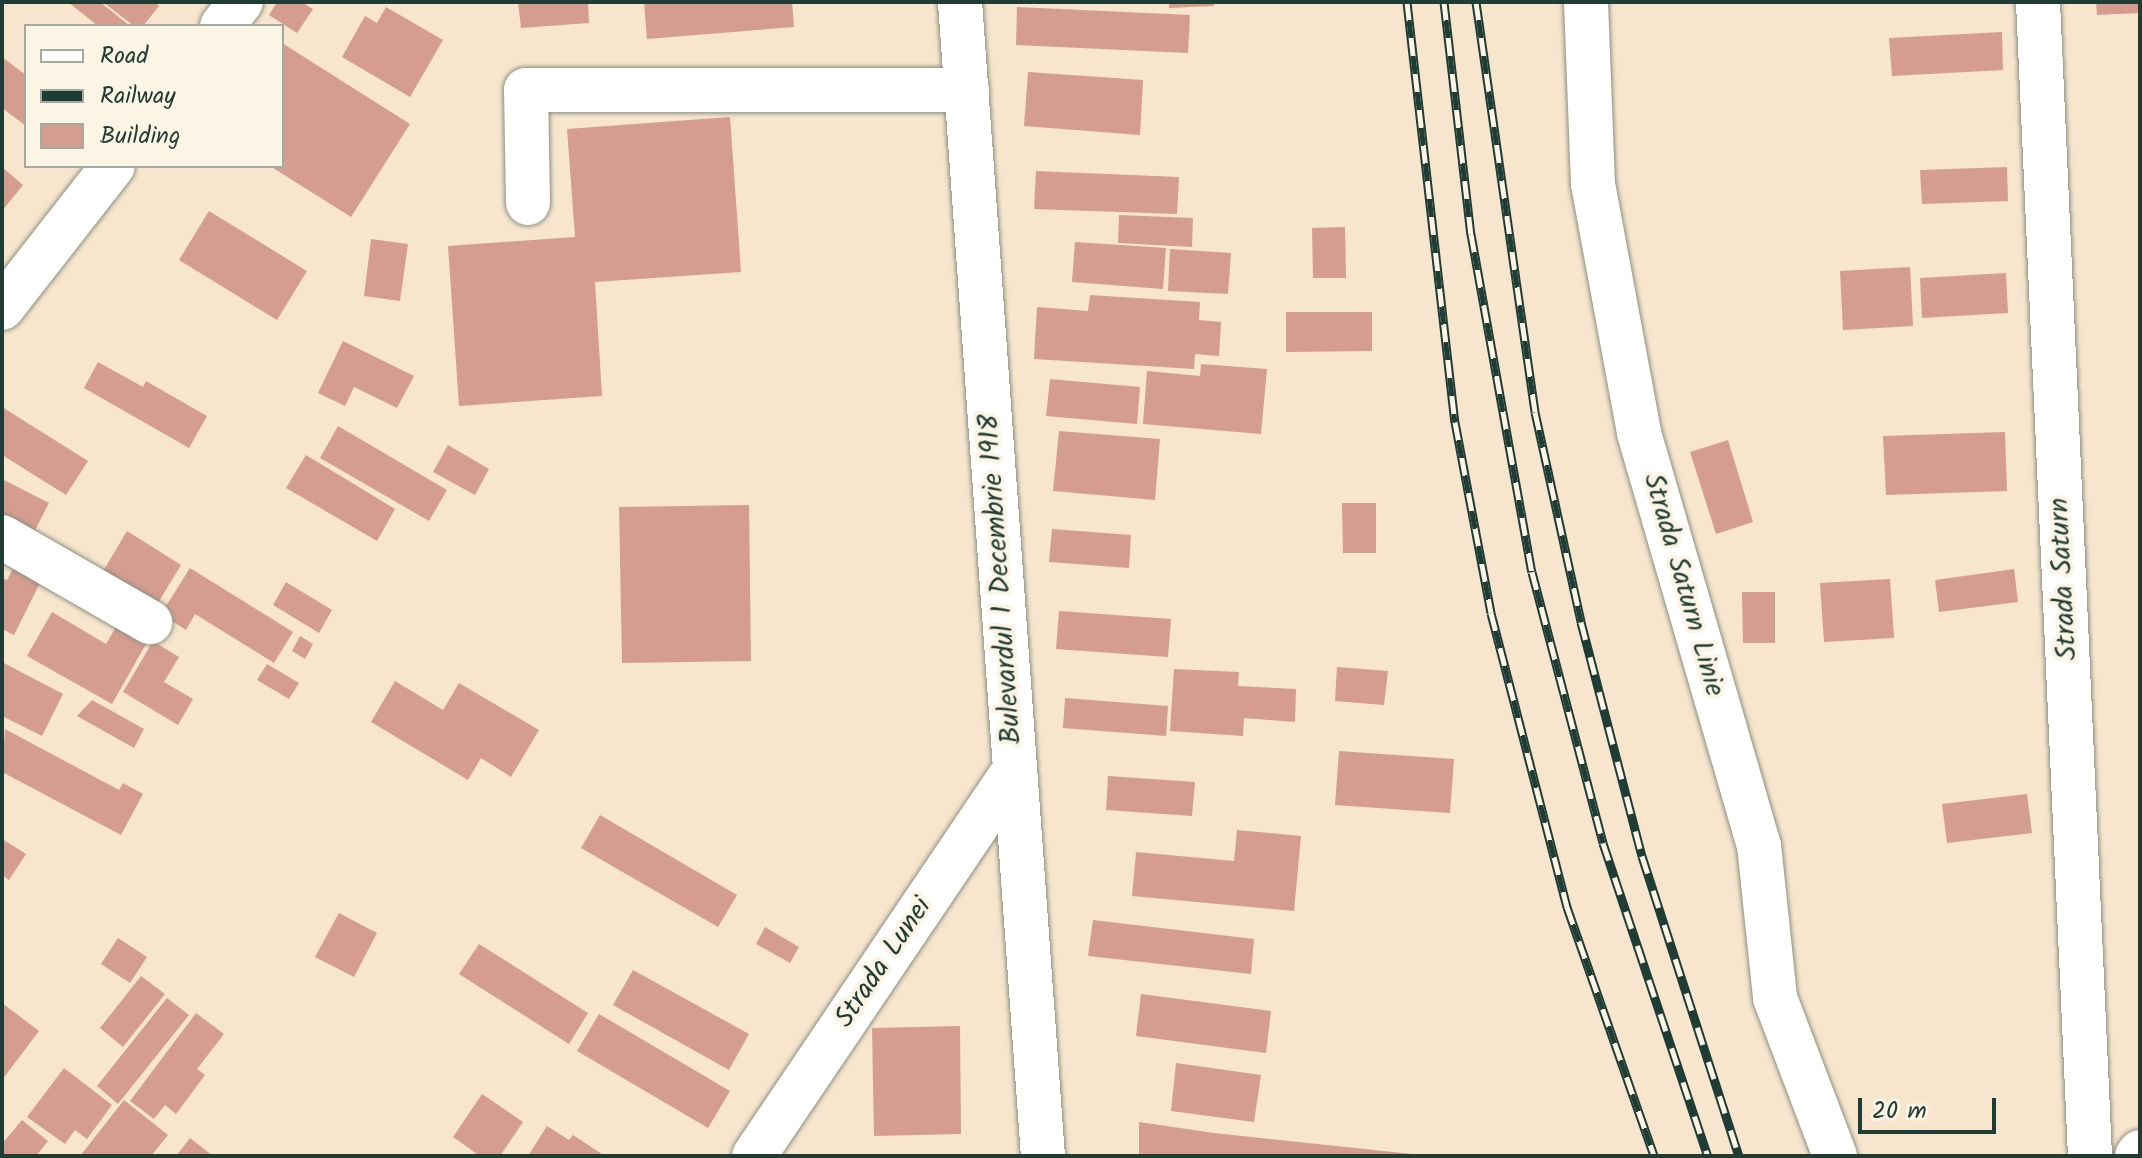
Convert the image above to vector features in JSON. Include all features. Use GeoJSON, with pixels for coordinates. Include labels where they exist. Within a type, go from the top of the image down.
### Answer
{"type":"FeatureCollection","features":[{"type":"Feature","properties":{"kind":"street"},"geometry":{"type":"LineString","coordinates":[[224,24],[241,2]]}},
{"type":"Feature","properties":{"kind":"street","name":"Bulevardul 1 Decembrie 1918"},"geometry":{"type":"LineString","coordinates":[[960,2],[1043,1156]]}},
{"type":"Feature","properties":{"kind":"street","name":"Strada Saturn Linie"},"geometry":{"type":"LineString","coordinates":[[1586,2],[1593,184],[1639,433],[1759,845],[1775,998],[1835,1156]]}},
{"type":"Feature","properties":{"kind":"street","name":"Strada Saturn"},"geometry":{"type":"LineString","coordinates":[[2038,2],[2090,1156]]}},
{"type":"Feature","properties":{"kind":"street"},"geometry":{"type":"LineString","coordinates":[[528,203],[526,90],[967,90]]}},
{"type":"Feature","properties":{"kind":"street"},"geometry":{"type":"LineString","coordinates":[[2,308],[111,168]]}},
{"type":"Feature","properties":{"kind":"street"},"geometry":{"type":"LineString","coordinates":[[2,537],[150,622]]}},
{"type":"Feature","properties":{"kind":"street","name":"Strada Lunei"},"geometry":{"type":"LineString","coordinates":[[754,1156],[1014,770]]}},
{"type":"Feature","properties":{"kind":"building"},"geometry":{"type":"Polygon","coordinates":[[[68,2],[100,2],[128,24],[96,24],[68,2]]]}},
{"type":"Feature","properties":{"kind":"building"},"geometry":{"type":"Polygon","coordinates":[[[103,2],[154,2],[159,6],[145,24],[131,24],[103,2]]]}},
{"type":"Feature","properties":{"kind":"building"},"geometry":{"type":"Polygon","coordinates":[[[277,2],[301,2],[313,9],[297,33],[269,15],[277,2]]]}},
{"type":"Feature","properties":{"kind":"building"},"geometry":{"type":"Polygon","coordinates":[[[518,2],[588,2],[589,23],[521,28],[518,2]]]}},
{"type":"Feature","properties":{"kind":"building"},"geometry":{"type":"Polygon","coordinates":[[[644,2],[792,2],[794,27],[647,39],[644,2]]]}},
{"type":"Feature","properties":{"kind":"building"},"geometry":{"type":"Polygon","coordinates":[[[1169,2],[1214,2],[1214,6],[1169,8],[1169,2]]]}},
{"type":"Feature","properties":{"kind":"building"},"geometry":{"type":"Polygon","coordinates":[[[2096,2],[2140,2],[2140,13],[2097,15],[2096,2]]]}},
{"type":"Feature","properties":{"kind":"building"},"geometry":{"type":"Polygon","coordinates":[[[386,7],[443,40],[410,97],[342,57],[365,16],[377,23],[386,7]]]}},
{"type":"Feature","properties":{"kind":"building"},"geometry":{"type":"Polygon","coordinates":[[[1017,7],[1190,15],[1188,53],[1016,45],[1017,7]]]}},
{"type":"Feature","properties":{"kind":"building"},"geometry":{"type":"Polygon","coordinates":[[[2002,32],[2003,70],[1892,76],[1889,38],[2002,32]]]}},
{"type":"Feature","properties":{"kind":"building"},"geometry":{"type":"Polygon","coordinates":[[[284,44],[410,124],[351,217],[273,168],[284,168],[284,44]]]}},
{"type":"Feature","properties":{"kind":"building"},"geometry":{"type":"Polygon","coordinates":[[[2,57],[24,74],[24,124],[2,108],[2,57]]]}},
{"type":"Feature","properties":{"kind":"building"},"geometry":{"type":"Polygon","coordinates":[[[1028,72],[1143,80],[1140,135],[1024,126],[1028,72]]]}},
{"type":"Feature","properties":{"kind":"building"},"geometry":{"type":"Polygon","coordinates":[[[730,117],[741,272],[595,282],[602,396],[459,406],[448,246],[575,237],[567,129],[730,117]]]}},
{"type":"Feature","properties":{"kind":"building"},"geometry":{"type":"Polygon","coordinates":[[[2,167],[23,185],[2,211],[2,167]]]}},
{"type":"Feature","properties":{"kind":"building"},"geometry":{"type":"Polygon","coordinates":[[[2007,167],[2008,201],[1922,204],[1920,170],[2007,167]]]}},
{"type":"Feature","properties":{"kind":"building"},"geometry":{"type":"Polygon","coordinates":[[[1036,171],[1179,177],[1177,214],[1034,209],[1036,171]]]}},
{"type":"Feature","properties":{"kind":"building"},"geometry":{"type":"Polygon","coordinates":[[[209,211],[307,271],[277,320],[179,260],[209,211]]]}},
{"type":"Feature","properties":{"kind":"building"},"geometry":{"type":"Polygon","coordinates":[[[1119,215],[1193,218],[1192,247],[1118,243],[1119,215]]]}},
{"type":"Feature","properties":{"kind":"building"},"geometry":{"type":"Polygon","coordinates":[[[1345,227],[1346,278],[1313,278],[1312,228],[1345,227]]]}},
{"type":"Feature","properties":{"kind":"building"},"geometry":{"type":"Polygon","coordinates":[[[371,239],[408,244],[400,301],[364,296],[371,239]]]}},
{"type":"Feature","properties":{"kind":"building"},"geometry":{"type":"Polygon","coordinates":[[[1075,242],[1166,248],[1163,289],[1072,282],[1075,242]]]}},
{"type":"Feature","properties":{"kind":"building"},"geometry":{"type":"Polygon","coordinates":[[[1170,249],[1231,253],[1228,294],[1168,291],[1170,249]]]}},
{"type":"Feature","properties":{"kind":"building"},"geometry":{"type":"Polygon","coordinates":[[[1910,267],[1913,326],[1843,330],[1840,271],[1910,267]]]}},
{"type":"Feature","properties":{"kind":"building"},"geometry":{"type":"Polygon","coordinates":[[[2006,273],[2008,313],[1922,318],[1920,278],[2006,273]]]}},
{"type":"Feature","properties":{"kind":"building"},"geometry":{"type":"Polygon","coordinates":[[[1090,295],[1200,302],[1199,320],[1221,322],[1219,356],[1195,354],[1194,369],[1034,359],[1037,307],[1088,311],[1090,295]]]}},
{"type":"Feature","properties":{"kind":"building"},"geometry":{"type":"Polygon","coordinates":[[[1286,312],[1372,312],[1372,351],[1286,352],[1286,312]]]}},
{"type":"Feature","properties":{"kind":"building"},"geometry":{"type":"Polygon","coordinates":[[[343,341],[414,376],[397,408],[354,387],[345,406],[318,393],[343,341]]]}},
{"type":"Feature","properties":{"kind":"building"},"geometry":{"type":"Polygon","coordinates":[[[98,362],[143,387],[146,381],[207,416],[189,448],[84,388],[98,362]]]}},
{"type":"Feature","properties":{"kind":"building"},"geometry":{"type":"Polygon","coordinates":[[[1201,364],[1267,369],[1261,434],[1143,424],[1147,371],[1200,376],[1201,364]]]}},
{"type":"Feature","properties":{"kind":"building"},"geometry":{"type":"Polygon","coordinates":[[[1050,379],[1140,387],[1137,424],[1046,416],[1050,379]]]}},
{"type":"Feature","properties":{"kind":"building"},"geometry":{"type":"Polygon","coordinates":[[[2,407],[88,461],[66,495],[2,455],[2,407]]]}},
{"type":"Feature","properties":{"kind":"building"},"geometry":{"type":"Polygon","coordinates":[[[338,426],[447,490],[429,521],[320,458],[338,426]]]}},
{"type":"Feature","properties":{"kind":"building"},"geometry":{"type":"Polygon","coordinates":[[[1059,431],[1160,439],[1155,500],[1053,491],[1059,431]]]}},
{"type":"Feature","properties":{"kind":"building"},"geometry":{"type":"Polygon","coordinates":[[[2005,432],[2007,491],[1886,495],[1883,436],[2005,432]]]}},
{"type":"Feature","properties":{"kind":"building"},"geometry":{"type":"Polygon","coordinates":[[[1728,440],[1753,522],[1716,534],[1690,452],[1728,440]]]}},
{"type":"Feature","properties":{"kind":"building"},"geometry":{"type":"Polygon","coordinates":[[[448,445],[489,469],[475,495],[433,472],[448,445]]]}},
{"type":"Feature","properties":{"kind":"building"},"geometry":{"type":"Polygon","coordinates":[[[306,455],[395,509],[377,541],[286,488],[306,455]]]}},
{"type":"Feature","properties":{"kind":"building"},"geometry":{"type":"Polygon","coordinates":[[[2,479],[49,503],[29,542],[2,528],[2,479]]]}},
{"type":"Feature","properties":{"kind":"building"},"geometry":{"type":"Polygon","coordinates":[[[1342,503],[1376,503],[1376,553],[1343,553],[1342,503]]]}},
{"type":"Feature","properties":{"kind":"building"},"geometry":{"type":"Polygon","coordinates":[[[749,505],[751,661],[622,663],[619,507],[749,505]]]}},
{"type":"Feature","properties":{"kind":"building"},"geometry":{"type":"Polygon","coordinates":[[[1052,529],[1131,535],[1129,568],[1049,562],[1052,529]]]}},
{"type":"Feature","properties":{"kind":"building"},"geometry":{"type":"Polygon","coordinates":[[[127,531],[181,565],[156,606],[102,573],[127,531]]]}},
{"type":"Feature","properties":{"kind":"building"},"geometry":{"type":"Polygon","coordinates":[[[15,565],[42,579],[14,635],[2,629],[2,578],[7,580],[15,565]]]}},
{"type":"Feature","properties":{"kind":"building"},"geometry":{"type":"Polygon","coordinates":[[[190,568],[293,632],[274,663],[195,614],[186,630],[161,614],[190,568]]]}},
{"type":"Feature","properties":{"kind":"building"},"geometry":{"type":"Polygon","coordinates":[[[2014,569],[2018,602],[1939,612],[1935,580],[2014,569]]]}},
{"type":"Feature","properties":{"kind":"building"},"geometry":{"type":"Polygon","coordinates":[[[1890,579],[1894,638],[1824,642],[1820,583],[1890,579]]]}},
{"type":"Feature","properties":{"kind":"building"},"geometry":{"type":"Polygon","coordinates":[[[286,582],[332,610],[319,633],[273,605],[286,582]]]}},
{"type":"Feature","properties":{"kind":"building"},"geometry":{"type":"Polygon","coordinates":[[[1742,592],[1775,592],[1775,643],[1743,643],[1742,592]]]}},
{"type":"Feature","properties":{"kind":"building"},"geometry":{"type":"Polygon","coordinates":[[[1059,611],[1171,619],[1168,657],[1056,649],[1059,611]]]}},
{"type":"Feature","properties":{"kind":"building"},"geometry":{"type":"Polygon","coordinates":[[[52,612],[106,644],[120,620],[150,637],[112,704],[27,656],[52,612]]]}},
{"type":"Feature","properties":{"kind":"building"},"geometry":{"type":"Polygon","coordinates":[[[300,636],[313,644],[305,659],[292,651],[300,636]]]}},
{"type":"Feature","properties":{"kind":"building"},"geometry":{"type":"Polygon","coordinates":[[[153,641],[179,657],[164,682],[193,699],[178,725],[123,692],[153,641]]]}},
{"type":"Feature","properties":{"kind":"building"},"geometry":{"type":"Polygon","coordinates":[[[2,662],[63,694],[42,736],[2,716],[2,662]]]}},
{"type":"Feature","properties":{"kind":"building"},"geometry":{"type":"Polygon","coordinates":[[[267,664],[299,683],[289,699],[257,680],[267,664]]]}},
{"type":"Feature","properties":{"kind":"building"},"geometry":{"type":"Polygon","coordinates":[[[1337,667],[1388,671],[1384,705],[1335,701],[1337,667]]]}},
{"type":"Feature","properties":{"kind":"building"},"geometry":{"type":"Polygon","coordinates":[[[1174,669],[1239,672],[1238,686],[1296,689],[1295,722],[1244,718],[1243,736],[1170,731],[1174,669]]]}},
{"type":"Feature","properties":{"kind":"building"},"geometry":{"type":"Polygon","coordinates":[[[395,681],[443,710],[459,683],[539,730],[511,777],[481,758],[468,780],[371,722],[395,681]]]}},
{"type":"Feature","properties":{"kind":"building"},"geometry":{"type":"Polygon","coordinates":[[[1065,698],[1168,706],[1166,736],[1063,728],[1065,698]]]}},
{"type":"Feature","properties":{"kind":"building"},"geometry":{"type":"Polygon","coordinates":[[[92,700],[144,729],[134,748],[77,716],[92,700]]]}},
{"type":"Feature","properties":{"kind":"building"},"geometry":{"type":"Polygon","coordinates":[[[5,729],[119,790],[123,783],[143,794],[121,835],[2,772],[5,729]]]}},
{"type":"Feature","properties":{"kind":"building"},"geometry":{"type":"Polygon","coordinates":[[[1339,751],[1454,759],[1450,813],[1335,805],[1339,751]]]}},
{"type":"Feature","properties":{"kind":"building"},"geometry":{"type":"Polygon","coordinates":[[[1108,776],[1195,782],[1192,816],[1106,810],[1108,776]]]}},
{"type":"Feature","properties":{"kind":"building"},"geometry":{"type":"Polygon","coordinates":[[[2027,794],[2032,833],[1947,843],[1942,804],[2027,794]]]}},
{"type":"Feature","properties":{"kind":"building"},"geometry":{"type":"Polygon","coordinates":[[[600,815],[737,895],[718,927],[581,848],[600,815]]]}},
{"type":"Feature","properties":{"kind":"building"},"geometry":{"type":"Polygon","coordinates":[[[1237,830],[1301,836],[1294,911],[1132,896],[1136,852],[1234,861],[1237,830]]]}},
{"type":"Feature","properties":{"kind":"building"},"geometry":{"type":"Polygon","coordinates":[[[2,839],[26,854],[9,880],[2,875],[2,839]]]}},
{"type":"Feature","properties":{"kind":"building"},"geometry":{"type":"Polygon","coordinates":[[[339,913],[377,933],[354,977],[315,957],[339,913]]]}},
{"type":"Feature","properties":{"kind":"building"},"geometry":{"type":"Polygon","coordinates":[[[1093,920],[1254,939],[1251,974],[1088,956],[1093,920]]]}},
{"type":"Feature","properties":{"kind":"building"},"geometry":{"type":"Polygon","coordinates":[[[765,927],[799,947],[790,963],[756,944],[765,927]]]}},
{"type":"Feature","properties":{"kind":"building"},"geometry":{"type":"Polygon","coordinates":[[[118,938],[147,957],[130,983],[101,964],[118,938]]]}},
{"type":"Feature","properties":{"kind":"building"},"geometry":{"type":"Polygon","coordinates":[[[479,944],[588,1013],[569,1044],[459,974],[479,944]]]}},
{"type":"Feature","properties":{"kind":"building"},"geometry":{"type":"Polygon","coordinates":[[[633,970],[749,1034],[729,1070],[613,1005],[633,970]]]}},
{"type":"Feature","properties":{"kind":"building"},"geometry":{"type":"Polygon","coordinates":[[[141,976],[165,994],[123,1047],[100,1028],[141,976]]]}},
{"type":"Feature","properties":{"kind":"building"},"geometry":{"type":"Polygon","coordinates":[[[1141,994],[1271,1011],[1266,1053],[1136,1036],[1141,994]]]}},
{"type":"Feature","properties":{"kind":"building"},"geometry":{"type":"Polygon","coordinates":[[[167,998],[189,1015],[118,1104],[97,1086],[167,998]]]}},
{"type":"Feature","properties":{"kind":"building"},"geometry":{"type":"Polygon","coordinates":[[[2,1003],[39,1031],[2,1080],[2,1003]]]}},
{"type":"Feature","properties":{"kind":"building"},"geometry":{"type":"Polygon","coordinates":[[[196,1013],[224,1034],[197,1069],[205,1075],[176,1114],[165,1105],[154,1119],[130,1101],[196,1013]]]}},
{"type":"Feature","properties":{"kind":"building"},"geometry":{"type":"Polygon","coordinates":[[[599,1014],[730,1091],[708,1128],[577,1051],[599,1014]]]}},
{"type":"Feature","properties":{"kind":"building"},"geometry":{"type":"Polygon","coordinates":[[[960,1026],[961,1134],[874,1136],[872,1028],[960,1026]]]}},
{"type":"Feature","properties":{"kind":"building"},"geometry":{"type":"Polygon","coordinates":[[[1176,1063],[1261,1075],[1254,1122],[1171,1111],[1176,1063]]]}},
{"type":"Feature","properties":{"kind":"building"},"geometry":{"type":"Polygon","coordinates":[[[64,1068],[112,1105],[87,1139],[75,1130],[65,1144],[27,1117],[64,1068]]]}},
{"type":"Feature","properties":{"kind":"building"},"geometry":{"type":"Polygon","coordinates":[[[482,1094],[523,1122],[500,1156],[480,1156],[453,1137],[482,1094]]]}},
{"type":"Feature","properties":{"kind":"building"},"geometry":{"type":"Polygon","coordinates":[[[124,1100],[168,1135],[151,1156],[80,1156],[124,1100]]]}},
{"type":"Feature","properties":{"kind":"building"},"geometry":{"type":"Polygon","coordinates":[[[22,1120],[48,1141],[36,1156],[2,1156],[2,1144],[22,1120]]]}},
{"type":"Feature","properties":{"kind":"building"},"geometry":{"type":"Polygon","coordinates":[[[1139,1122],[1214,1133],[1431,1156],[1139,1156],[1139,1122]]]}},
{"type":"Feature","properties":{"kind":"building"},"geometry":{"type":"Polygon","coordinates":[[[547,1126],[569,1140],[573,1135],[605,1156],[528,1156],[547,1126]]]}},
{"type":"Feature","properties":{"kind":"building"},"geometry":{"type":"Polygon","coordinates":[[[190,1138],[213,1156],[176,1156],[190,1138]]]}},
{"type":"Feature","properties":{"kind":"railway"},"geometry":{"type":"LineString","coordinates":[[1407,2],[1455,422],[1491,613],[1567,907],[1654,1156]]}},
{"type":"Feature","properties":{"kind":"railway"},"geometry":{"type":"LineString","coordinates":[[1444,2],[1471,234],[1532,572],[1603,843],[1708,1156]]}},
{"type":"Feature","properties":{"kind":"railway"},"geometry":{"type":"LineString","coordinates":[[1476,2],[1535,412],[1581,622],[1642,856],[1739,1156]]}}]}
